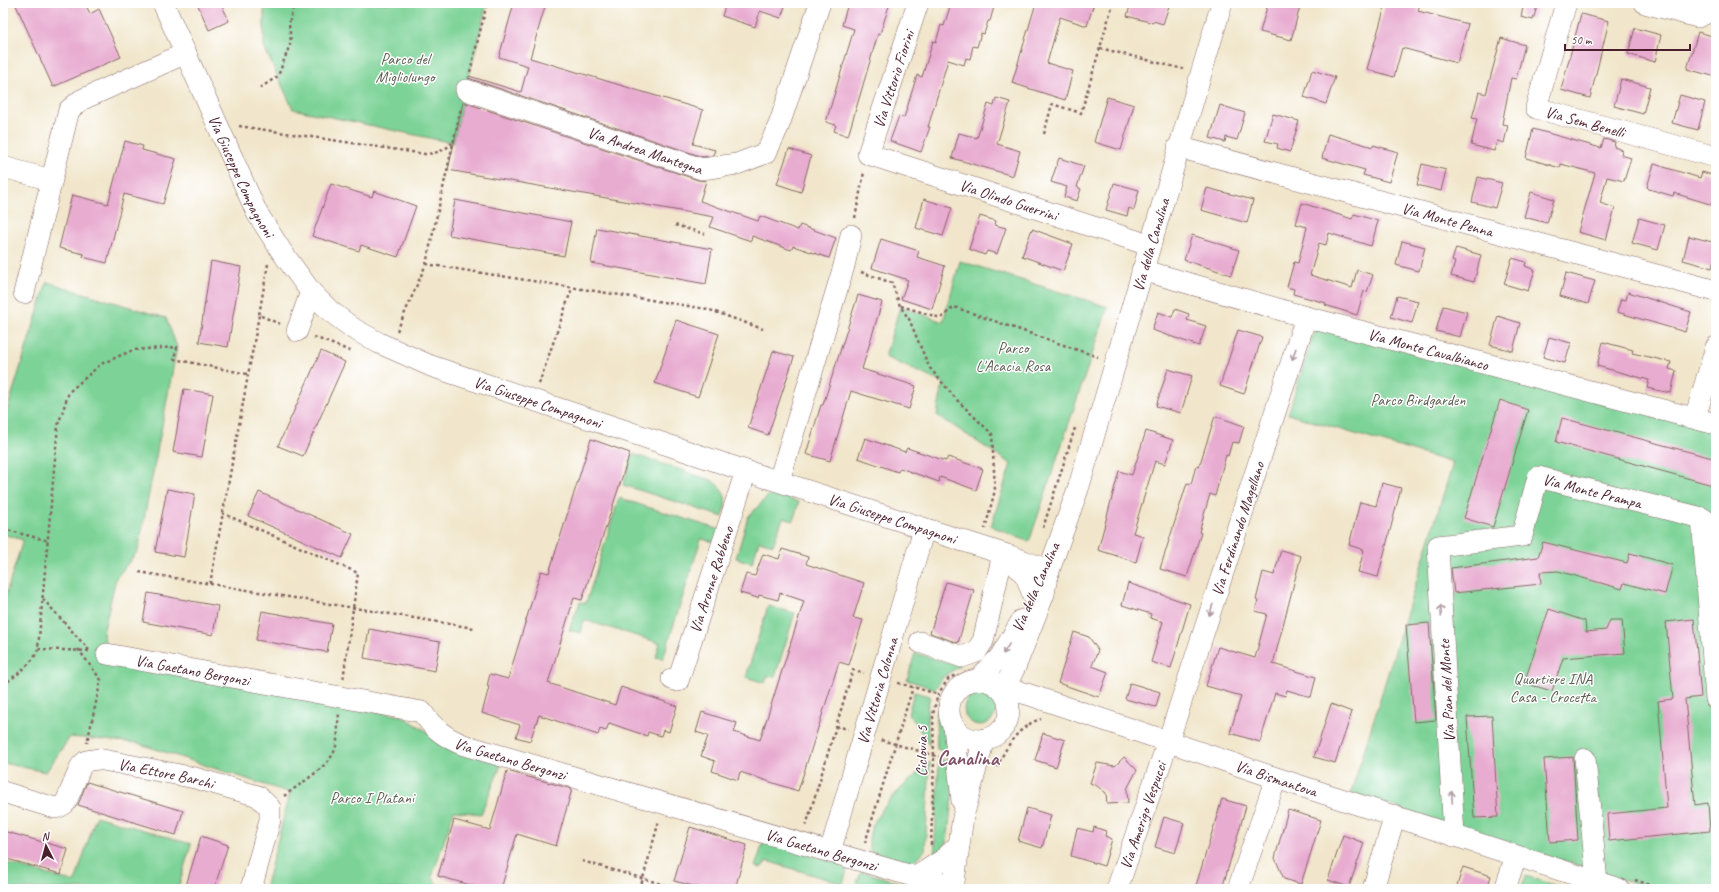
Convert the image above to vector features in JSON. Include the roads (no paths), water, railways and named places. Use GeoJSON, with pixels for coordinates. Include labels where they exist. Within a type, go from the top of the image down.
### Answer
{"type":"FeatureCollection","features":[{"type":"Feature","properties":{"kind":"street","name":"Via Giuseppe Compagnoni"},"geometry":{"type":"LineString","coordinates":[[163,3],[257,214],[311,292],[330,311],[354,329],[379,344],[431,366],[746,471],[1005,555],[1045,572]]}},
{"type":"Feature","properties":{"kind":"street","name":"Via Andrea Mantegna"},"geometry":{"type":"LineString","coordinates":[[466,90],[702,169],[737,164],[766,153],[779,125],[820,3]]}},
{"type":"Feature","properties":{"kind":"street","name":"Via Vittorio Fiorini"},"geometry":{"type":"LineString","coordinates":[[868,154],[918,3]]}},
{"type":"Feature","properties":{"kind":"street","name":"Via della Canalina"},"geometry":{"type":"LineString","coordinates":[[963,817],[954,726],[949,715],[952,696],[966,683],[970,676],[1000,657],[1019,627],[1045,572],[1079,486],[1178,147],[1222,3]]}},
{"type":"Feature","properties":{"kind":"street","name":"Via Sem Benelli"},"geometry":{"type":"LineString","coordinates":[[1566,3],[1536,108],[1716,157]]}},
{"type":"Feature","properties":{"kind":"street"},"geometry":{"type":"LineString","coordinates":[[1645,3],[1698,18],[1707,13]]}},
{"type":"Feature","properties":{"kind":"street"},"geometry":{"type":"LineString","coordinates":[[24,293],[67,114],[72,106],[81,100],[186,52]]}},
{"type":"Feature","properties":{"kind":"street","name":"Via Monte Penna"},"geometry":{"type":"LineString","coordinates":[[1178,147],[1716,291]]}},
{"type":"Feature","properties":{"kind":"street","name":"Via Olindo Guerrini"},"geometry":{"type":"LineString","coordinates":[[868,154],[1149,245]]}},
{"type":"Feature","properties":{"kind":"street"},"geometry":{"type":"LineString","coordinates":[[3,167],[51,180]]}},
{"type":"Feature","properties":{"kind":"street"},"geometry":{"type":"LineString","coordinates":[[779,481],[852,235]]}},
{"type":"Feature","properties":{"kind":"street","name":"Via Monte Cavalbianco"},"geometry":{"type":"LineString","coordinates":[[1142,270],[1306,316],[1716,424]]}},
{"type":"Feature","properties":{"kind":"street"},"geometry":{"type":"LineString","coordinates":[[297,331],[311,292]]}},
{"type":"Feature","properties":{"kind":"street","name":"Via Ferdinando Magellano"},"geometry":{"type":"LineString","coordinates":[[1168,742],[1306,316]]}},
{"type":"Feature","properties":{"kind":"street"},"geometry":{"type":"LineString","coordinates":[[1695,418],[1716,347]]}},
{"type":"Feature","properties":{"kind":"street","name":"Via Aronne Rabbeno"},"geometry":{"type":"LineString","coordinates":[[672,679],[678,681],[746,471]]}},
{"type":"Feature","properties":{"kind":"street","name":"Via Monte Prampa"},"geometry":{"type":"LineString","coordinates":[[1438,546],[1522,536],[1538,477],[1709,522]]}},
{"type":"Feature","properties":{"kind":"street"},"geometry":{"type":"LineString","coordinates":[[1709,522],[1716,699]]}},
{"type":"Feature","properties":{"kind":"street","name":"Via Vittoria Colonna"},"geometry":{"type":"LineString","coordinates":[[830,852],[924,529]]}},
{"type":"Feature","properties":{"kind":"street","name":"Via Pian del Monte"},"geometry":{"type":"LineString","coordinates":[[1438,546],[1454,836]]}},
{"type":"Feature","properties":{"kind":"street","name":"Via Giuseppe Compagnoni"},"geometry":{"type":"LineString","coordinates":[[1005,555],[1026,576],[1033,595]]}},
{"type":"Feature","properties":{"kind":"street"},"geometry":{"type":"LineString","coordinates":[[920,642],[962,657],[976,652],[983,641],[1005,555]]}},
{"type":"Feature","properties":{"kind":"street","name":"Via della Canalina"},"geometry":{"type":"LineString","coordinates":[[998,687],[1009,679],[1016,665],[1044,594],[1045,572]]}},
{"type":"Feature","properties":{"kind":"street","name":"Via Gaetano Bergonzi"},"geometry":{"type":"LineString","coordinates":[[98,652],[422,712],[437,731],[456,742],[918,879],[939,881],[946,889]]}},
{"type":"Feature","properties":{"kind":"street"},"geometry":{"type":"LineString","coordinates":[[954,726],[964,735],[976,740],[995,735],[1004,725],[1008,707],[1005,696],[998,687],[989,682],[970,676]]}},
{"type":"Feature","properties":{"kind":"street","name":"Via Bismantova"},"geometry":{"type":"LineString","coordinates":[[998,687],[1039,698],[1276,778],[1395,815],[1454,836],[1618,889]]}},
{"type":"Feature","properties":{"kind":"street"},"geometry":{"type":"LineString","coordinates":[[1008,707],[1039,698]]}},
{"type":"Feature","properties":{"kind":"street","name":"Via della Canalina"},"geometry":{"type":"LineString","coordinates":[[953,889],[963,817],[984,738]]}},
{"type":"Feature","properties":{"kind":"street","name":"Via Amerigo Vespucci"},"geometry":{"type":"LineString","coordinates":[[1117,889],[1168,742]]}},
{"type":"Feature","properties":{"kind":"street","name":"Via Ettore Barchi"},"geometry":{"type":"LineString","coordinates":[[3,792],[55,808],[59,807],[66,802],[81,766],[86,761],[98,758],[191,777],[258,796],[270,808],[270,820],[251,889]]}},
{"type":"Feature","properties":{"kind":"street"},"geometry":{"type":"LineString","coordinates":[[1585,759],[1597,882]]}},
{"type":"Feature","properties":{"kind":"street"},"geometry":{"type":"LineString","coordinates":[[1238,889],[1276,778]]}},
{"type":"Feature","properties":{"kind":"street"},"geometry":{"type":"LineString","coordinates":[[1373,889],[1395,815]]}},
{"type":"Feature","properties":{"kind":"street"},"geometry":{"type":"LineString","coordinates":[[918,879],[959,845]]}},
{"type":"Feature","properties":{"kind":"street"},"geometry":{"type":"LineString","coordinates":[[1505,889],[1516,856]]}},
{"type":"Feature","properties":{"kind":"district","name":"Canalina"},"geometry":{"type":"Point","coordinates":[968,758]}},
{"type":"Feature","properties":{"kind":"park label","name":"Parco del Migliolungo"},"geometry":{"type":"Point","coordinates":[405,67]}},
{"type":"Feature","properties":{"kind":"park label","name":"Parco L'Acacia Rosa"},"geometry":{"type":"Point","coordinates":[1013,356]}},
{"type":"Feature","properties":{"kind":"park label","name":"Parco Birdgarden"},"geometry":{"type":"Point","coordinates":[1418,399]}},
{"type":"Feature","properties":{"kind":"park label","name":"Quartiere INA Casa - Crocetta"},"geometry":{"type":"Point","coordinates":[1553,687]}},
{"type":"Feature","properties":{"kind":"park label","name":"Parco I Platani"},"geometry":{"type":"Point","coordinates":[372,797]}}]}
